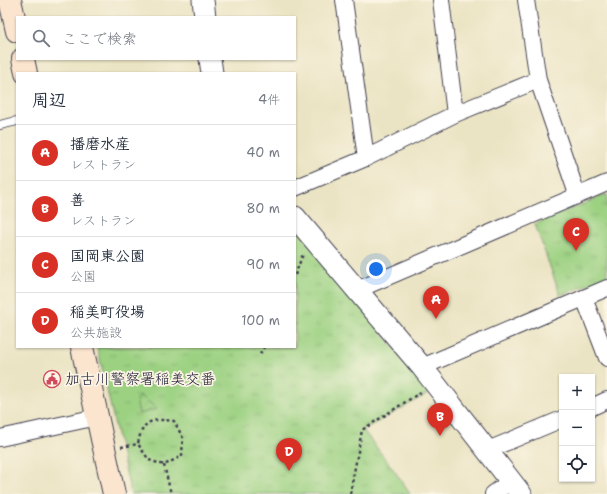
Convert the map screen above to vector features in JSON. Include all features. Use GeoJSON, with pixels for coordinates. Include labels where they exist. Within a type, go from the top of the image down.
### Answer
{"type":"FeatureCollection","features":[{"type":"Feature","properties":{"kind":"main road"},"geometry":{"type":"LineString","coordinates":[[10,0],[16,27]]}},
{"type":"Feature","properties":{"kind":"main road"},"geometry":{"type":"LineString","coordinates":[[23,60],[26,72]]}},
{"type":"Feature","properties":{"kind":"main road"},"geometry":{"type":"LineString","coordinates":[[82,348],[114,494]]}},
{"type":"Feature","properties":{"kind":"street"},"geometry":{"type":"LineString","coordinates":[[202,0],[205,16]]}},
{"type":"Feature","properties":{"kind":"street"},"geometry":{"type":"LineString","coordinates":[[344,0],[366,158]]}},
{"type":"Feature","properties":{"kind":"street"},"geometry":{"type":"LineString","coordinates":[[441,0],[455,114]]}},
{"type":"Feature","properties":{"kind":"street"},"geometry":{"type":"LineString","coordinates":[[526,0],[538,80],[577,194]]}},
{"type":"Feature","properties":{"kind":"street"},"geometry":{"type":"LineString","coordinates":[[210,60],[212,72]]}},
{"type":"Feature","properties":{"kind":"street"},"geometry":{"type":"LineString","coordinates":[[296,188],[366,158],[455,114],[538,80]]}},
{"type":"Feature","properties":{"kind":"street"},"geometry":{"type":"LineString","coordinates":[[357,290],[577,194],[607,183]]}},
{"type":"Feature","properties":{"kind":"street"},"geometry":{"type":"LineString","coordinates":[[296,218],[428,375],[488,450],[516,488],[493,494]]}},
{"type":"Feature","properties":{"kind":"street"},"geometry":{"type":"LineString","coordinates":[[428,375],[607,288]]}},
{"type":"Feature","properties":{"kind":"street"},"geometry":{"type":"LineString","coordinates":[[584,298],[607,358]]}},
{"type":"Feature","properties":{"kind":"street"},"geometry":{"type":"LineString","coordinates":[[595,405],[607,400]]}},
{"type":"Feature","properties":{"kind":"street"},"geometry":{"type":"LineString","coordinates":[[0,438],[97,417]]}},
{"type":"Feature","properties":{"kind":"street"},"geometry":{"type":"LineString","coordinates":[[488,450],[559,420]]}},
{"type":"Feature","properties":{"kind":"lane"},"geometry":{"type":"LineString","coordinates":[[0,126],[16,121]]}},
{"type":"Feature","properties":{"kind":"path"},"geometry":{"type":"LineString","coordinates":[[260,354],[263,348]]}},
{"type":"Feature","properties":{"kind":"path"},"geometry":{"type":"LineString","coordinates":[[350,494],[362,430],[428,375]]}},
{"type":"Feature","properties":{"kind":"path"},"geometry":{"type":"LineString","coordinates":[[160,419],[174,421],[183,438],[182,456],[164,465],[149,460],[138,444],[140,431],[150,422],[160,419]]}},
{"type":"Feature","properties":{"kind":"path"},"geometry":{"type":"LineString","coordinates":[[104,450],[138,444]]}},
{"type":"Feature","properties":{"kind":"path"},"geometry":{"type":"LineString","coordinates":[[164,465],[171,494]]}},
{"type":"Feature","properties":{"kind":"green space"},"geometry":{"type":"Polygon","coordinates":[[[607,194],[607,278],[560,295],[535,224],[607,194]]]}},
{"type":"Feature","properties":{"kind":"green space"},"geometry":{"type":"Polygon","coordinates":[[[296,227],[431,392],[363,430],[410,494],[131,494],[97,348],[296,348],[296,227]]]}},
{"type":"Feature","properties":{"kind":"green space"},"geometry":{"type":"Polygon","coordinates":[[[141,396],[157,409],[139,414],[136,399],[141,396]]]}},
{"type":"Feature","properties":{"kind":"place","name":"国岡東公園"},"geometry":{"type":"Point","coordinates":[576,251]}},
{"type":"Feature","properties":{"kind":"place","name":"播磨水産"},"geometry":{"type":"Point","coordinates":[436,319]}},
{"type":"Feature","properties":{"kind":"place","name":"加古川警察署稲美交番"},"geometry":{"type":"Point","coordinates":[52,379]}},
{"type":"Feature","properties":{"kind":"place","name":"善"},"geometry":{"type":"Point","coordinates":[440,436]}},
{"type":"Feature","properties":{"kind":"place","name":"稲美町役場"},"geometry":{"type":"Point","coordinates":[289,471]}}]}
